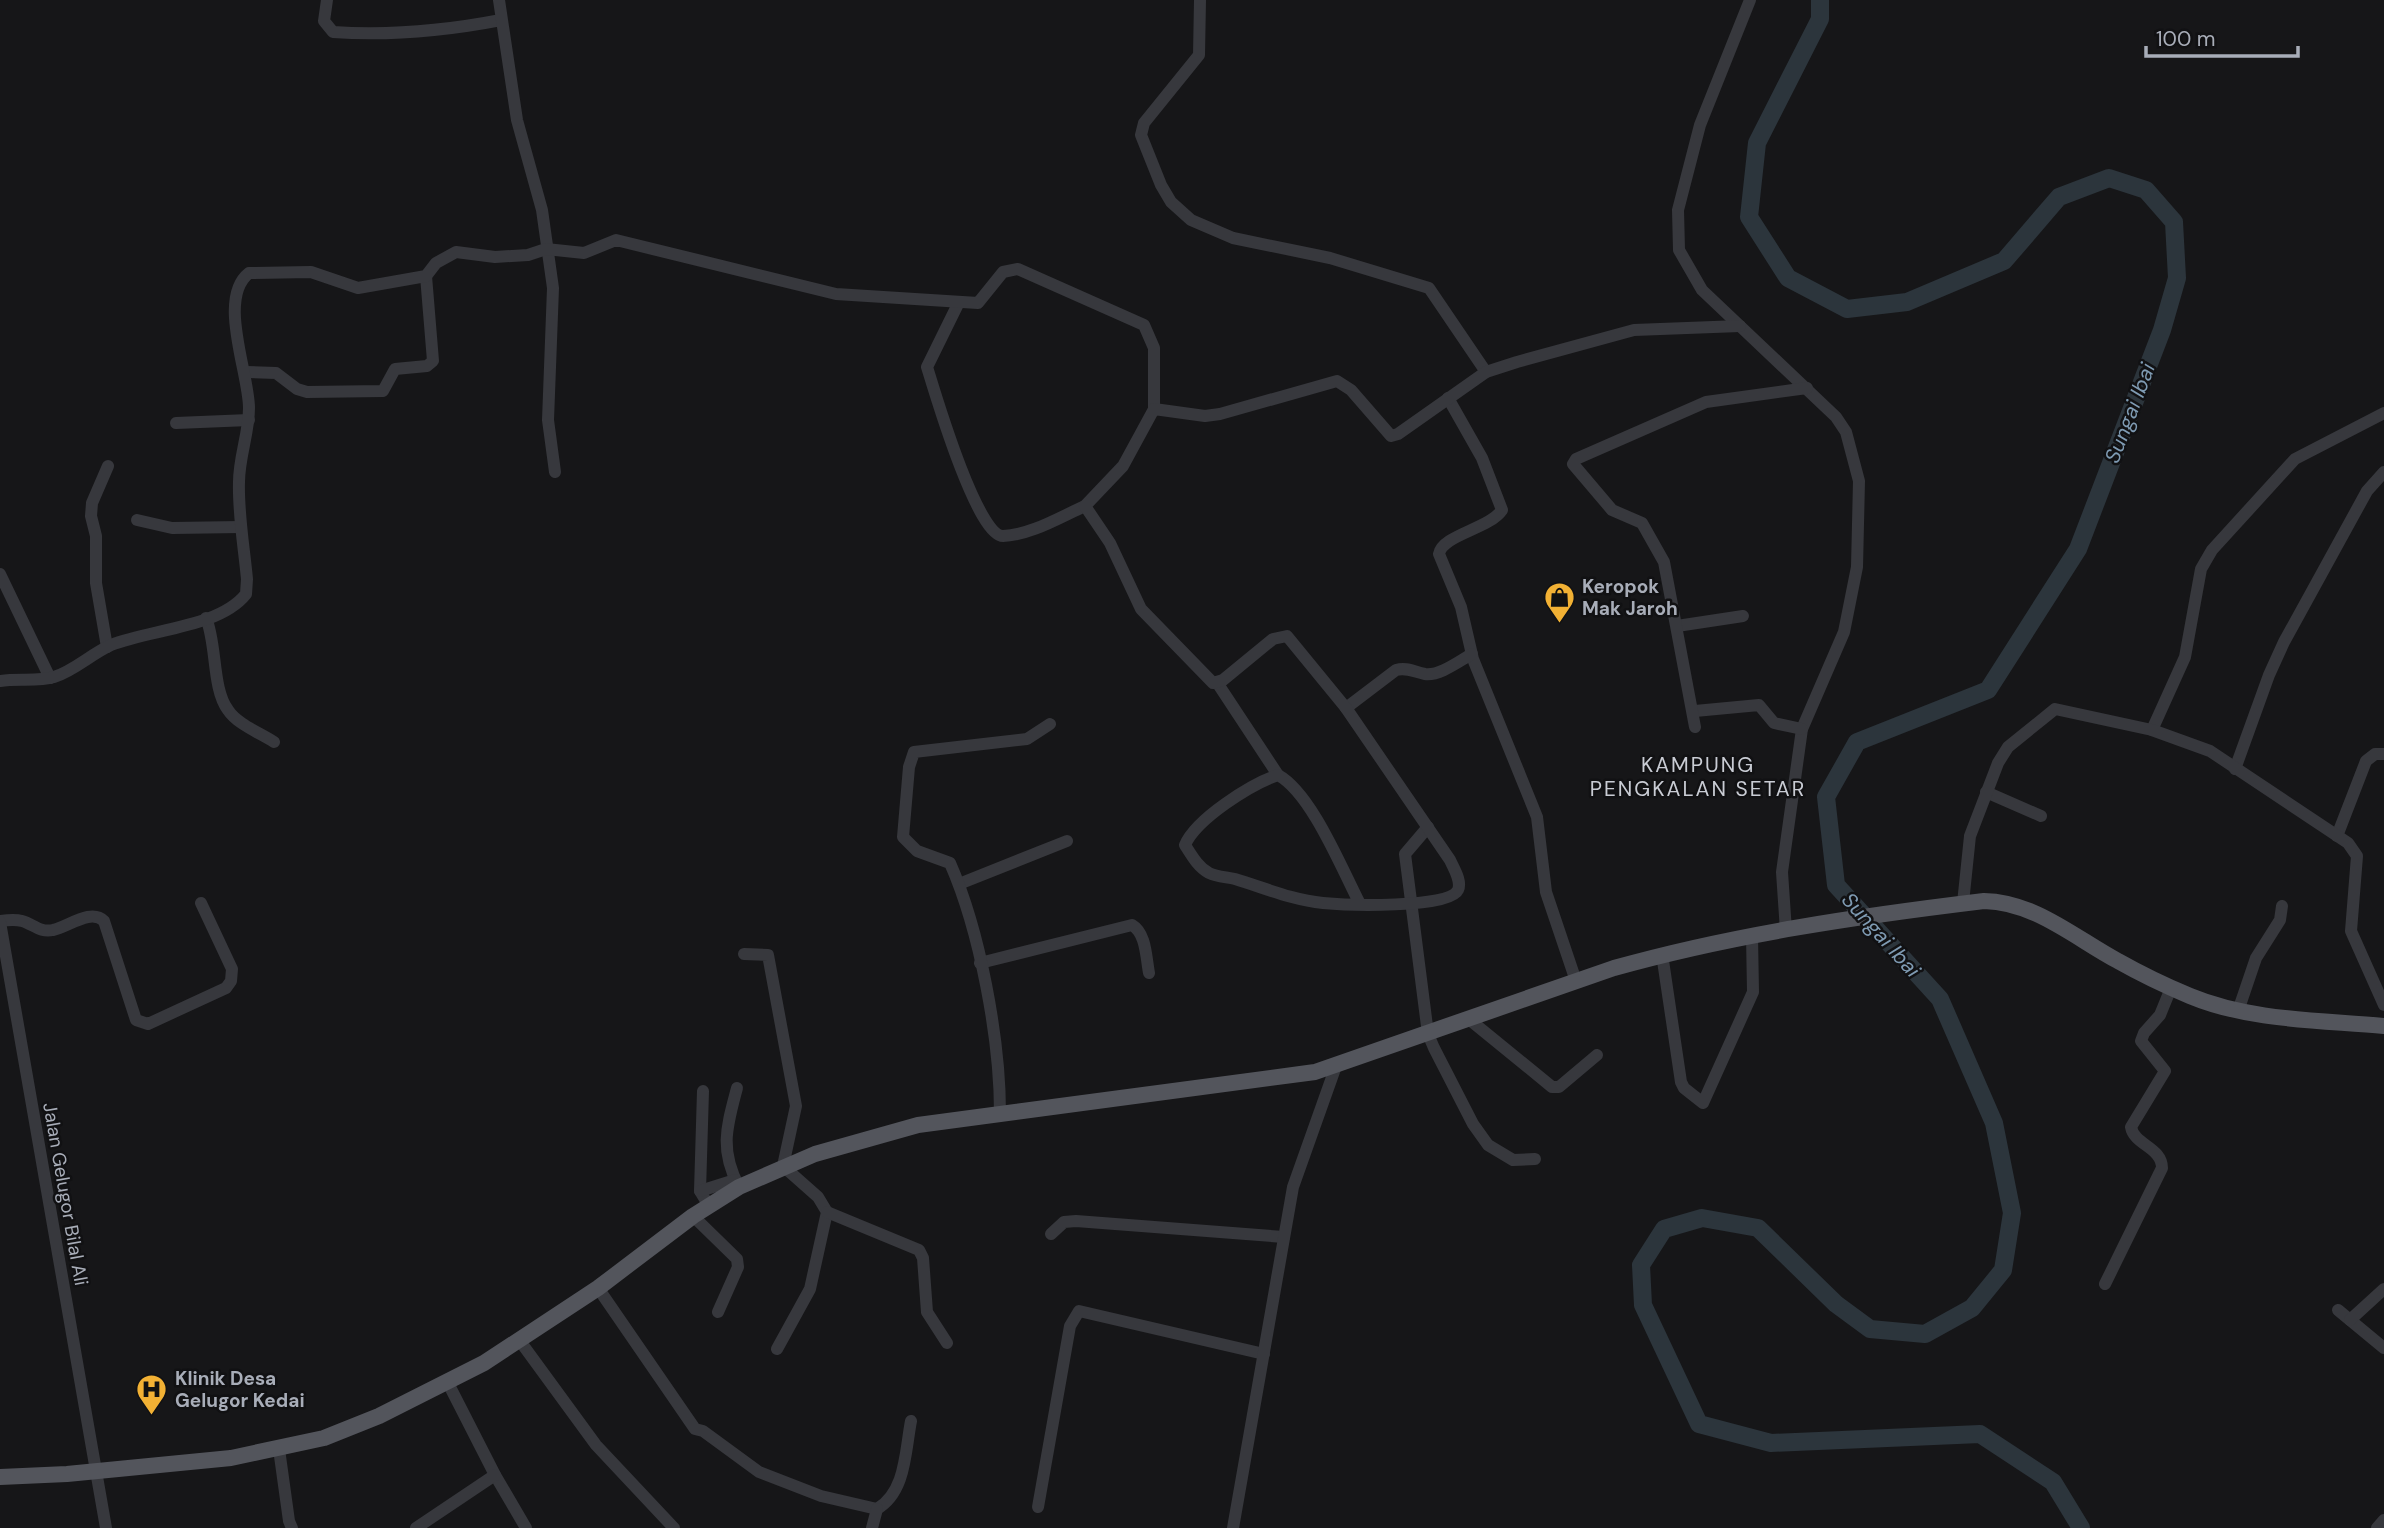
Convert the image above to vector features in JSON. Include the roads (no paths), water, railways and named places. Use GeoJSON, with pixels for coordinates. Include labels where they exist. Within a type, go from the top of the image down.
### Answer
{"type":"FeatureCollection","features":[{"type":"Feature","properties":{"kind":"main road"},"geometry":{"type":"LineString","coordinates":[[0,1477],[92,1472],[230,1458],[324,1438],[448,1383],[520,1341],[598,1288],[737,1183],[783,1166],[918,1125],[1304,1074],[1336,1066],[1576,981],[1662,954],[1752,936],[1910,910],[1999,901],[2024,908],[2118,962],[2216,1006],[2238,1011],[2384,1026]]}},
{"type":"Feature","properties":{"kind":"street"},"geometry":{"type":"LineString","coordinates":[[327,0],[324,21],[333,32],[376,35],[437,32],[501,20]]}},
{"type":"Feature","properties":{"kind":"street"},"geometry":{"type":"LineString","coordinates":[[499,0],[519,128],[542,210],[553,288],[548,421],[555,472]]}},
{"type":"Feature","properties":{"kind":"street"},"geometry":{"type":"LineString","coordinates":[[1200,0],[1199,55],[1144,123],[1141,135],[1171,202],[1191,220],[1233,239],[1330,258],[1429,288],[1486,372]]}},
{"type":"Feature","properties":{"kind":"street"},"geometry":{"type":"LineString","coordinates":[[1749,0],[1700,125],[1678,210],[1677,236],[1685,263],[1702,290],[1832,412],[1846,432],[1859,481],[1860,536],[1853,596],[1844,632],[1802,729],[1782,872],[1786,931]]}},
{"type":"Feature","properties":{"kind":"street"},"geometry":{"type":"LineString","coordinates":[[246,372],[276,373],[297,389],[307,392],[383,391],[396,369],[427,366],[433,361],[426,276],[436,263],[456,252],[513,257],[546,249],[584,253],[617,240],[836,294],[959,302],[983,301],[1003,272],[1018,269],[1132,318],[1144,325],[1151,336],[1154,409],[1123,466],[1085,506],[1034,528],[1002,536],[991,531],[938,410],[927,367],[959,302]]}},
{"type":"Feature","properties":{"kind":"street"},"geometry":{"type":"LineString","coordinates":[[0,681],[50,678],[107,647],[206,618],[230,607],[246,594],[239,474],[249,419],[246,372],[235,330],[238,286],[249,273],[311,272],[358,288],[426,276]]}},
{"type":"Feature","properties":{"kind":"street"},"geometry":{"type":"LineString","coordinates":[[1154,409],[1205,416],[1220,414],[1337,381],[1351,390],[1391,436],[1398,434],[1486,372],[1634,330],[1740,326]]}},
{"type":"Feature","properties":{"kind":"street"},"geometry":{"type":"LineString","coordinates":[[1695,727],[1695,711],[1664,562],[1638,520],[1622,516],[1608,505],[1573,466],[1576,458],[1706,402],[1807,388]]}},
{"type":"Feature","properties":{"kind":"street"},"geometry":{"type":"LineString","coordinates":[[1448,398],[1482,458],[1502,510],[1492,520],[1439,549],[1461,607],[1472,654],[1537,817],[1543,880],[1576,981]]}},
{"type":"Feature","properties":{"kind":"street"},"geometry":{"type":"LineString","coordinates":[[2152,730],[2185,657],[2204,560],[2295,458],[2384,413]]}},
{"type":"Feature","properties":{"kind":"street"},"geometry":{"type":"LineString","coordinates":[[176,423],[249,419]]}},
{"type":"Feature","properties":{"kind":"street"},"geometry":{"type":"LineString","coordinates":[[107,647],[96,583],[96,536],[91,516],[92,503],[108,466]]}},
{"type":"Feature","properties":{"kind":"street"},"geometry":{"type":"LineString","coordinates":[[2235,769],[2284,642],[2367,491],[2384,472]]}},
{"type":"Feature","properties":{"kind":"street"},"geometry":{"type":"LineString","coordinates":[[1085,506],[1110,543],[1141,609],[1205,675],[1218,684],[1278,775],[1285,779],[1316,817],[1359,902]]}},
{"type":"Feature","properties":{"kind":"street"},"geometry":{"type":"LineString","coordinates":[[136,520],[172,528],[212,530],[241,527]]}},
{"type":"Feature","properties":{"kind":"street"},"geometry":{"type":"LineString","coordinates":[[0,575],[50,678]]}},
{"type":"Feature","properties":{"kind":"street"},"geometry":{"type":"LineString","coordinates":[[1677,626],[1743,616]]}},
{"type":"Feature","properties":{"kind":"street"},"geometry":{"type":"LineString","coordinates":[[206,618],[213,637],[221,696],[227,709],[274,742]]}},
{"type":"Feature","properties":{"kind":"street"},"geometry":{"type":"LineString","coordinates":[[1218,684],[1273,639],[1287,636],[1346,708],[1428,827],[1455,871],[1459,882],[1458,891],[1452,898],[1411,906],[1359,902],[1322,903],[1210,874],[1194,861],[1185,845],[1189,836],[1234,799],[1278,775]]}},
{"type":"Feature","properties":{"kind":"street"},"geometry":{"type":"LineString","coordinates":[[1346,708],[1396,670],[1404,668],[1427,675],[1472,654]]}},
{"type":"Feature","properties":{"kind":"street"},"geometry":{"type":"LineString","coordinates":[[1695,711],[1759,705],[1774,723],[1802,729]]}},
{"type":"Feature","properties":{"kind":"street"},"geometry":{"type":"LineString","coordinates":[[1963,903],[1970,836],[2003,754],[2054,709],[2152,730],[2210,751],[2348,843],[2357,856],[2351,931],[2384,1005]]}},
{"type":"Feature","properties":{"kind":"street"},"geometry":{"type":"LineString","coordinates":[[1000,1113],[998,1063],[980,963],[959,884],[950,863],[917,850],[903,837],[910,757],[914,752],[1027,739],[1050,724]]}},
{"type":"Feature","properties":{"kind":"street"},"geometry":{"type":"LineString","coordinates":[[2337,836],[2366,761],[2375,754],[2384,754]]}},
{"type":"Feature","properties":{"kind":"street"},"geometry":{"type":"LineString","coordinates":[[1986,792],[2041,816]]}},
{"type":"Feature","properties":{"kind":"street"},"geometry":{"type":"LineString","coordinates":[[1428,827],[1405,854],[1428,1034],[1480,1136],[1500,1154],[1513,1160],[1535,1159]]}},
{"type":"Feature","properties":{"kind":"street"},"geometry":{"type":"LineString","coordinates":[[959,884],[1067,841]]}},
{"type":"Feature","properties":{"kind":"street"},"geometry":{"type":"LineString","coordinates":[[0,922],[18,920],[42,931],[51,931],[92,916],[99,917],[104,921],[136,1020],[148,1024],[226,988],[231,981],[232,969],[201,903]]}},
{"type":"Feature","properties":{"kind":"street"},"geometry":{"type":"LineString","coordinates":[[2238,1011],[2256,958],[2280,920],[2282,906]]}},
{"type":"Feature","properties":{"kind":"street","name":"Jalan Gelugor Bilal Ali"},"geometry":{"type":"LineString","coordinates":[[0,922],[3,969],[92,1472],[106,1528]]}},
{"type":"Feature","properties":{"kind":"street"},"geometry":{"type":"LineString","coordinates":[[980,963],[1132,925],[1138,929],[1142,938],[1149,972]]}},
{"type":"Feature","properties":{"kind":"street"},"geometry":{"type":"LineString","coordinates":[[1662,954],[1681,1082],[1684,1088],[1703,1103],[1753,992],[1755,982],[1752,936]]}},
{"type":"Feature","properties":{"kind":"street"},"geometry":{"type":"LineString","coordinates":[[744,954],[768,955],[777,991],[786,1067],[796,1106],[783,1166],[818,1197],[827,1212],[919,1251],[923,1258],[929,1319],[947,1343]]}},
{"type":"Feature","properties":{"kind":"street"},"geometry":{"type":"LineString","coordinates":[[2105,1284],[2162,1168],[2159,1156],[2133,1135],[2132,1127],[2165,1071],[2141,1041],[2144,1033],[2160,1015],[2171,988]]}},
{"type":"Feature","properties":{"kind":"street"},"geometry":{"type":"LineString","coordinates":[[1470,1020],[1552,1087],[1559,1087],[1597,1055]]}},
{"type":"Feature","properties":{"kind":"street"},"geometry":{"type":"LineString","coordinates":[[1233,1528],[1293,1187],[1336,1066]]}},
{"type":"Feature","properties":{"kind":"street"},"geometry":{"type":"LineString","coordinates":[[700,1191],[737,1183],[725,1153],[727,1127],[737,1088]]}},
{"type":"Feature","properties":{"kind":"street"},"geometry":{"type":"LineString","coordinates":[[703,1091],[700,1191],[709,1206]]}},
{"type":"Feature","properties":{"kind":"street"},"geometry":{"type":"LineString","coordinates":[[777,1349],[810,1289],[827,1212]]}},
{"type":"Feature","properties":{"kind":"street"},"geometry":{"type":"LineString","coordinates":[[693,1216],[737,1259],[738,1267],[718,1312]]}},
{"type":"Feature","properties":{"kind":"street"},"geometry":{"type":"LineString","coordinates":[[1051,1234],[1064,1222],[1076,1222],[1284,1237]]}},
{"type":"Feature","properties":{"kind":"street"},"geometry":{"type":"LineString","coordinates":[[598,1288],[695,1429],[703,1431],[759,1472],[821,1496],[877,1509],[887,1503],[898,1489],[911,1421]]}},
{"type":"Feature","properties":{"kind":"street"},"geometry":{"type":"LineString","coordinates":[[2350,1320],[2384,1289]]}},
{"type":"Feature","properties":{"kind":"street"},"geometry":{"type":"LineString","coordinates":[[2338,1310],[2384,1348]]}},
{"type":"Feature","properties":{"kind":"street"},"geometry":{"type":"LineString","coordinates":[[1038,1507],[1070,1326],[1079,1311],[1264,1354]]}},
{"type":"Feature","properties":{"kind":"street"},"geometry":{"type":"LineString","coordinates":[[520,1341],[596,1445],[674,1528]]}},
{"type":"Feature","properties":{"kind":"street"},"geometry":{"type":"LineString","coordinates":[[448,1383],[495,1475],[526,1528]]}},
{"type":"Feature","properties":{"kind":"street"},"geometry":{"type":"LineString","coordinates":[[279,1449],[292,1528]]}},
{"type":"Feature","properties":{"kind":"street"},"geometry":{"type":"LineString","coordinates":[[416,1528],[495,1475]]}},
{"type":"Feature","properties":{"kind":"street"},"geometry":{"type":"LineString","coordinates":[[872,1528],[877,1509]]}},
{"type":"Feature","properties":{"kind":"street"},"geometry":{"type":"LineString","coordinates":[[2376,1528],[2384,1520]]}},
{"type":"Feature","properties":{"kind":"waterway","name":"Sungai Ibai"},"geometry":{"type":"LineString","coordinates":[[1820,0],[1820,19],[1757,143],[1749,217],[1788,278],[1847,309],[1907,302],[2004,261],[2059,197],[2109,178],[2146,190],[2174,222],[2177,278],[2162,330],[2078,549],[1988,690],[1857,742],[1826,797],[1836,885],[1940,999],[1994,1123],[2012,1213],[2003,1270],[1972,1308],[1925,1334],[1870,1329],[1836,1304],[1758,1228],[1702,1218],[1664,1229],[1641,1265],[1643,1305],[1699,1424],[1771,1443],[1980,1434],[2053,1482],[2081,1528]]}},
{"type":"Feature","properties":{"kind":"place","name":"Keropok Mak Jaroh"},"geometry":{"type":"Point","coordinates":[1559,624]}},
{"type":"Feature","properties":{"kind":"place","name":"Klinik Desa Gelugor Kedai"},"geometry":{"type":"Point","coordinates":[152,1416]}},
{"type":"Feature","properties":{"kind":"district","name":"KAMPUNG PENGKALAN SETAR"},"geometry":{"type":"Point","coordinates":[1698,777]}}]}
